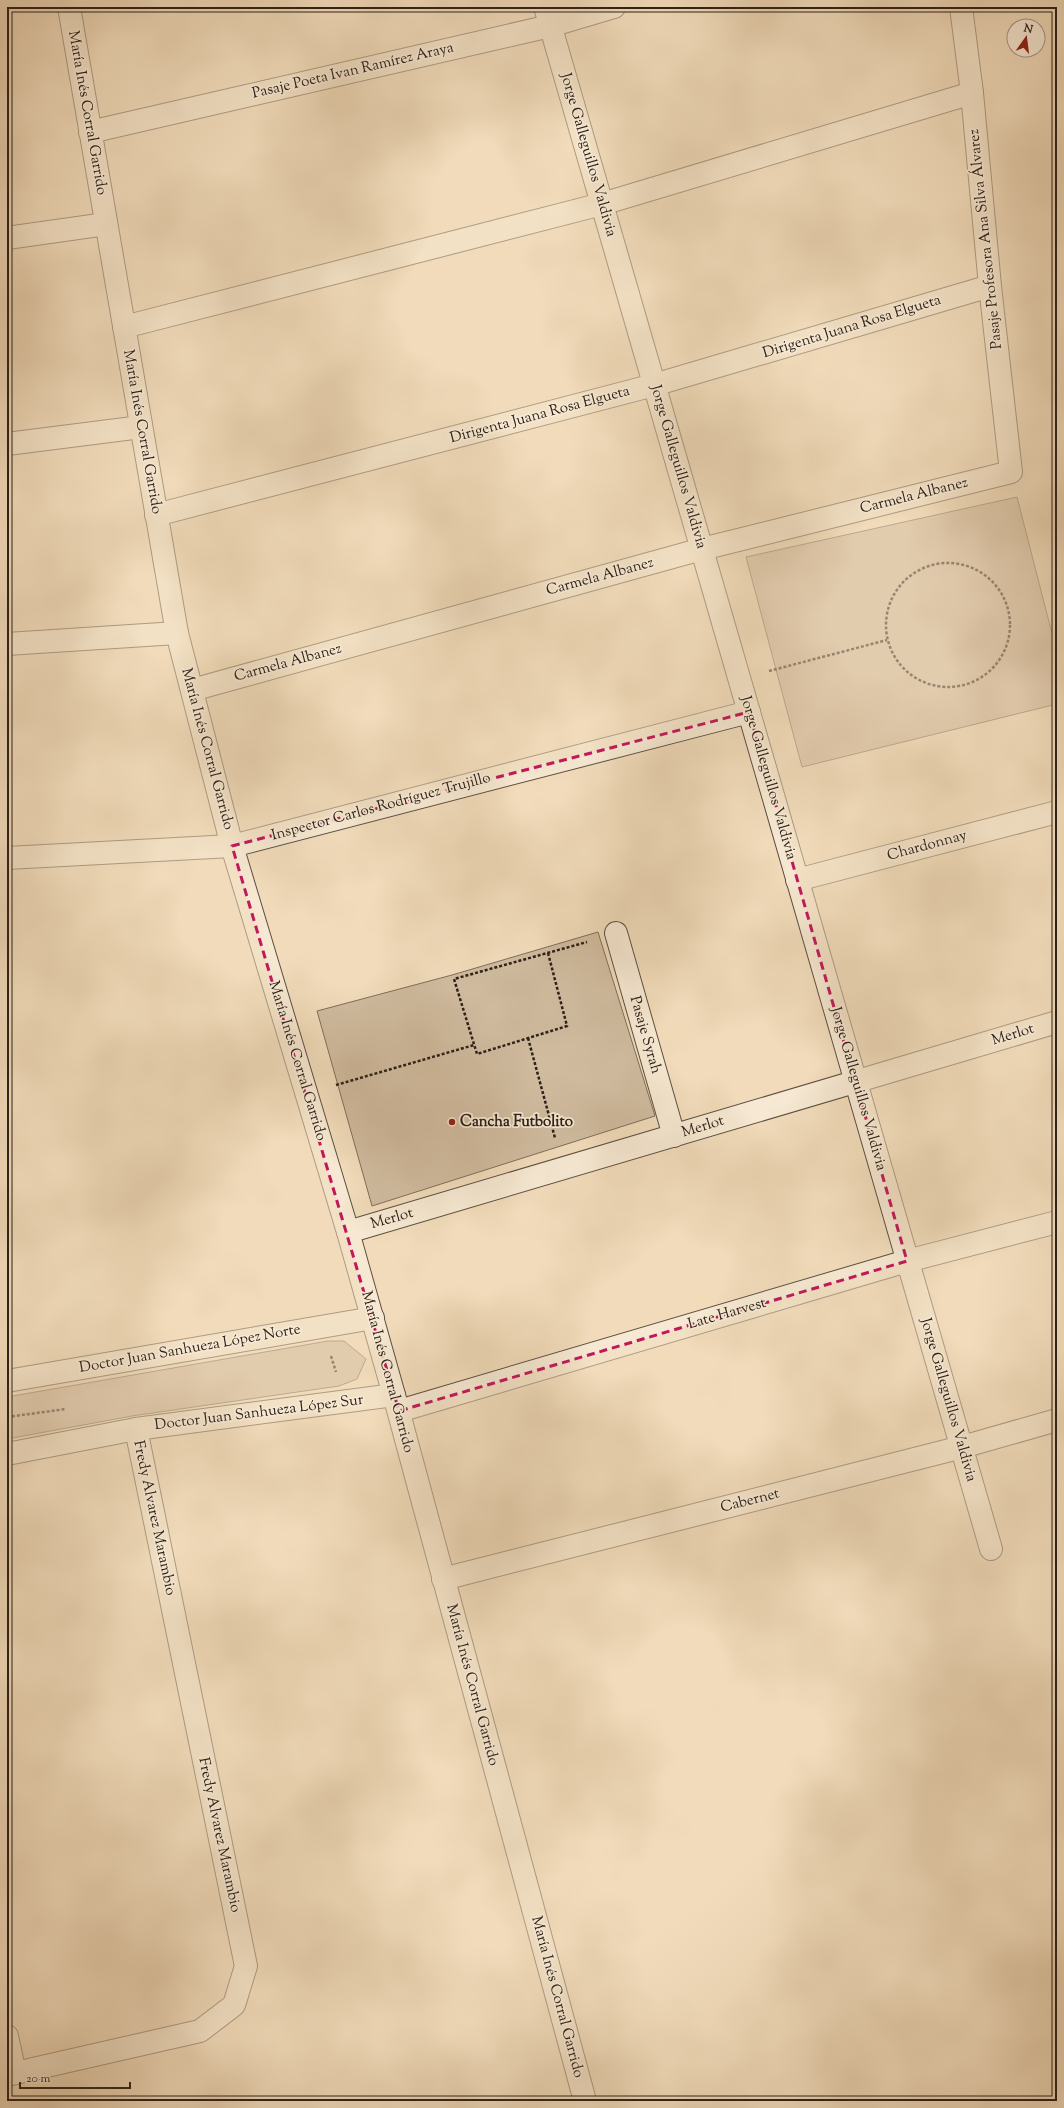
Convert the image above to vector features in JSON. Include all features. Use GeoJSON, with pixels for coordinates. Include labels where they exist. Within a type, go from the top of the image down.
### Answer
{"type":"FeatureCollection","features":[{"type":"Feature","properties":{"kind":"street","name":"María Inés Corral Garrido"},"geometry":{"type":"LineString","coordinates":[[69,7],[177,633],[232,846],[373,1318],[585,2101]]}},
{"type":"Feature","properties":{"kind":"street","name":"Pasaje Poeta Ivan Ramírez Araya"},"geometry":{"type":"LineString","coordinates":[[90,132],[547,16],[614,7]]}},
{"type":"Feature","properties":{"kind":"street","name":"Pasaje Profesora Ana Silva Álvarez"},"geometry":{"type":"LineString","coordinates":[[960,7],[972,93],[990,286],[1011,472]]}},
{"type":"Feature","properties":{"kind":"street","name":"Jorge Galleguillos Valdivia"},"geometry":{"type":"LineString","coordinates":[[547,16],[962,1447],[990,1549]]}},
{"type":"Feature","properties":{"kind":"street"},"geometry":{"type":"LineString","coordinates":[[124,327],[602,204],[972,93]]}},
{"type":"Feature","properties":{"kind":"street"},"geometry":{"type":"LineString","coordinates":[[7,238],[106,224]]}},
{"type":"Feature","properties":{"kind":"street","name":"Dirigenta Juana Rosa Elgueta"},"geometry":{"type":"LineString","coordinates":[[156,515],[654,386],[990,286]]}},
{"type":"Feature","properties":{"kind":"street"},"geometry":{"type":"LineString","coordinates":[[7,444],[141,427]]}},
{"type":"Feature","properties":{"kind":"street","name":"Carmela Albanez"},"geometry":{"type":"LineString","coordinates":[[192,690],[702,549],[1011,472]]}},
{"type":"Feature","properties":{"kind":"street"},"geometry":{"type":"LineString","coordinates":[[7,644],[177,633]]}},
{"type":"Feature","properties":{"kind":"street","name":"Inspector Carlos Rodríguez Trujillo"},"geometry":{"type":"LineString","coordinates":[[7,858],[232,846],[749,712]]}},
{"type":"Feature","properties":{"kind":"street","name":"Chardonnay"},"geometry":{"type":"LineString","coordinates":[[797,880],[1057,812]]}},
{"type":"Feature","properties":{"kind":"street","name":"Pasaje Syrah"},"geometry":{"type":"LineString","coordinates":[[616,933],[674,1136]]}},
{"type":"Feature","properties":{"kind":"street","name":"Merlot"},"geometry":{"type":"LineString","coordinates":[[348,1232],[1057,1022]]}},
{"type":"Feature","properties":{"kind":"street","name":"Late Harvest"},"geometry":{"type":"LineString","coordinates":[[396,1403],[908,1261],[1057,1222]]}},
{"type":"Feature","properties":{"kind":"street","name":"Doctor Juan Sanhueza López Norte"},"geometry":{"type":"LineString","coordinates":[[7,1381],[373,1318]]}},
{"type":"Feature","properties":{"kind":"street","name":"Doctor Juan Sanhueza López Sur"},"geometry":{"type":"LineString","coordinates":[[7,1454],[136,1428],[343,1402],[396,1403]]}},
{"type":"Feature","properties":{"kind":"street","name":"Cabernet"},"geometry":{"type":"LineString","coordinates":[[443,1579],[962,1447],[1057,1420]]}},
{"type":"Feature","properties":{"kind":"street","name":"Fredy Alvarez Marambio"},"geometry":{"type":"LineString","coordinates":[[11,2074],[200,2031],[234,2005],[246,1966],[136,1428]]}},
{"type":"Feature","properties":{"kind":"street"},"geometry":{"type":"LineString","coordinates":[[7,2036],[11,2074]]}},
{"type":"Feature","properties":{"kind":"path"},"geometry":{"type":"LineString","coordinates":[[956,563],[976,569],[993,582],[1005,599],[1010,619],[1008,640],[1000,659],[986,674],[967,684],[946,687],[926,683],[909,673],[896,658],[887,640],[886,620],[890,601],[901,583],[916,571],[936,564],[956,563]]}},
{"type":"Feature","properties":{"kind":"path"},"geometry":{"type":"LineString","coordinates":[[739,678],[887,640]]}},
{"type":"Feature","properties":{"kind":"path"},"geometry":{"type":"LineString","coordinates":[[548,953],[567,1026],[477,1054],[454,980],[616,933]]}},
{"type":"Feature","properties":{"kind":"path"},"geometry":{"type":"LineString","coordinates":[[528,1038],[564,1169]]}},
{"type":"Feature","properties":{"kind":"path"},"geometry":{"type":"LineString","coordinates":[[307,1093],[474,1045]]}},
{"type":"Feature","properties":{"kind":"path"},"geometry":{"type":"LineString","coordinates":[[324,1326],[343,1402]]}},
{"type":"Feature","properties":{"kind":"highlighted area"},"geometry":{"type":"Polygon","coordinates":[[[749,712],[907,1261],[399,1411],[232,846],[749,712]]]}},
{"type":"Feature","properties":{"kind":"shaded area"},"geometry":{"type":"Polygon","coordinates":[[[1017,497],[1057,653],[1057,704],[802,767],[746,557],[1017,497]]]}},
{"type":"Feature","properties":{"kind":"shaded area"},"geometry":{"type":"Polygon","coordinates":[[[598,932],[655,1116],[372,1206],[317,1011],[452,975],[598,932]]]}},
{"type":"Feature","properties":{"kind":"shaded area"},"geometry":{"type":"Polygon","coordinates":[[[328,1341],[344,1341],[366,1359],[357,1379],[339,1386],[132,1416],[7,1439],[7,1397],[328,1341]]]}},
{"type":"Feature","properties":{"kind":"place","name":"Cancha Futbolito"},"geometry":{"type":"Point","coordinates":[452,1122]}}]}
